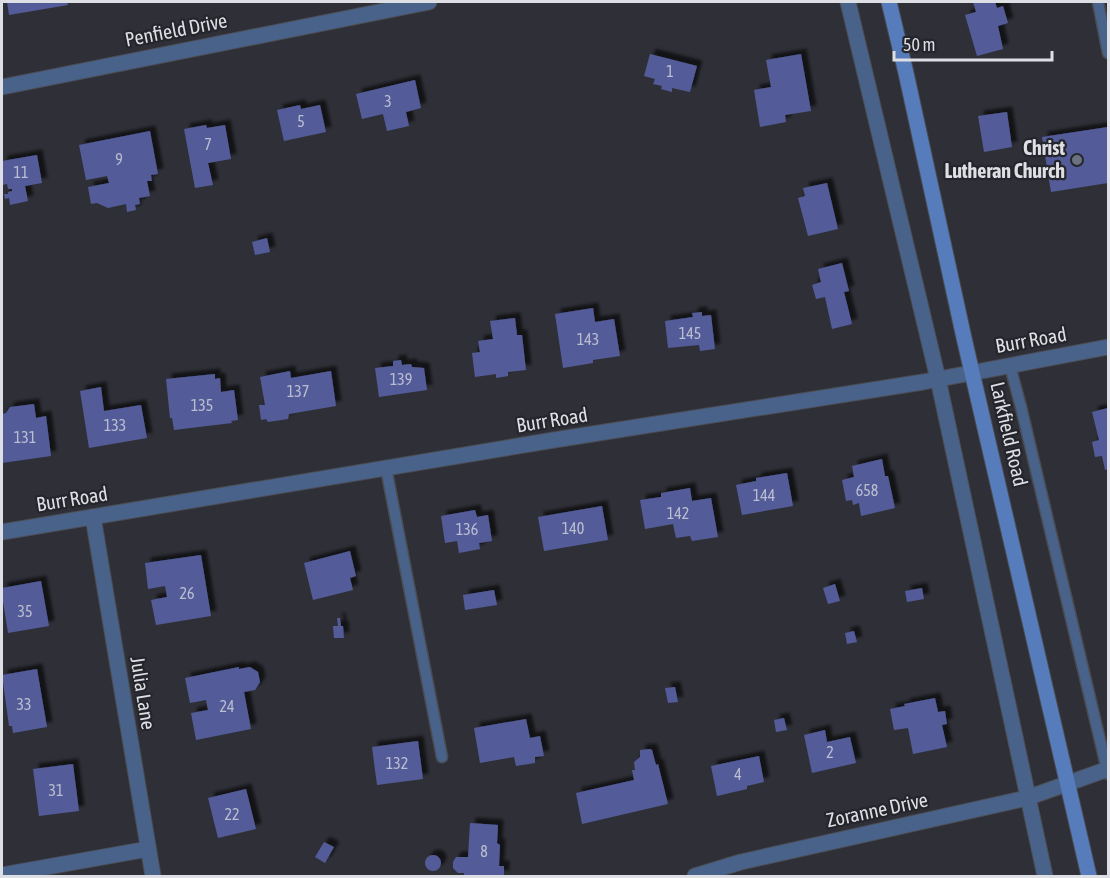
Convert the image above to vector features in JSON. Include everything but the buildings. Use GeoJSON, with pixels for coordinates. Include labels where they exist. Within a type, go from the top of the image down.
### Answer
{"type":"FeatureCollection","features":[{"type":"Feature","properties":{"kind":"main road","name":"Larkfield Road"},"geometry":{"type":"LineString","coordinates":[[889,2],[1089,876]]}},
{"type":"Feature","properties":{"kind":"street","name":"Penfield Drive"},"geometry":{"type":"LineString","coordinates":[[2,87],[429,2]]}},
{"type":"Feature","properties":{"kind":"street"},"geometry":{"type":"LineString","coordinates":[[848,2],[938,379],[1045,876]]}},
{"type":"Feature","properties":{"kind":"street","name":"Burr Road"},"geometry":{"type":"LineString","coordinates":[[2,532],[938,379],[1108,348]]}},
{"type":"Feature","properties":{"kind":"street","name":"Julia Lane"},"geometry":{"type":"LineString","coordinates":[[93,517],[153,876]]}},
{"type":"Feature","properties":{"kind":"street","name":"Zoranne Drive"},"geometry":{"type":"LineString","coordinates":[[695,876],[741,862],[1027,798],[1108,771]]}},
{"type":"Feature","properties":{"kind":"street"},"geometry":{"type":"LineString","coordinates":[[2,875],[148,849]]}},
{"type":"Feature","properties":{"kind":"lane"},"geometry":{"type":"LineString","coordinates":[[1098,2],[1108,53]]}},
{"type":"Feature","properties":{"kind":"lane"},"geometry":{"type":"LineString","coordinates":[[1010,366],[1108,771]]}},
{"type":"Feature","properties":{"kind":"lane"},"geometry":{"type":"LineString","coordinates":[[386,468],[442,757]]}},
{"type":"Feature","properties":{"kind":"place","name":"Christ Lutheran Church"},"geometry":{"type":"Point","coordinates":[1077,160]}}]}
